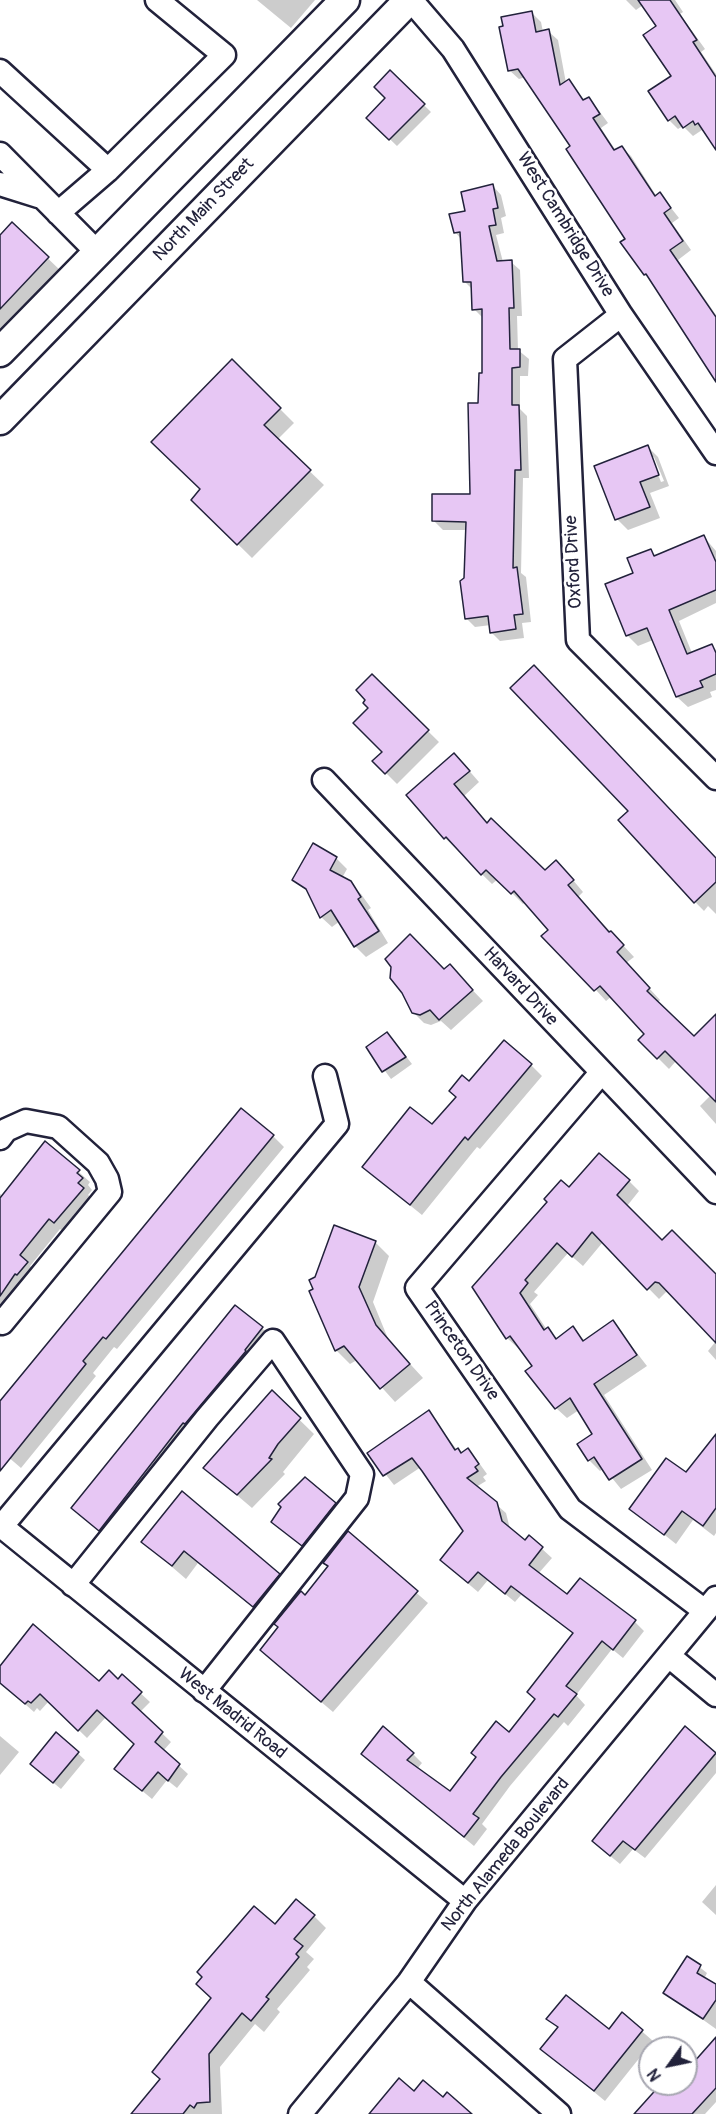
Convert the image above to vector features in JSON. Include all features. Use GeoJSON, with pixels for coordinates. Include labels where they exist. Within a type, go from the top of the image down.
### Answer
{"type":"FeatureCollection","features":[{"type":"Feature","properties":{"kind":"main road"},"geometry":{"type":"LineString","coordinates":[[2,348],[345,0]]}},
{"type":"Feature","properties":{"kind":"main road","name":"North Main Street"},"geometry":{"type":"LineString","coordinates":[[0,420],[410,0]]}},
{"type":"Feature","properties":{"kind":"street"},"geometry":{"type":"LineString","coordinates":[[50,205],[108,170],[224,55],[158,0]]}},
{"type":"Feature","properties":{"kind":"street","name":"West Cambridge Drive"},"geometry":{"type":"LineString","coordinates":[[410,0],[453,49],[621,315],[716,453]]}},
{"type":"Feature","properties":{"kind":"street"},"geometry":{"type":"LineString","coordinates":[[0,71],[108,170]]}},
{"type":"Feature","properties":{"kind":"street"},"geometry":{"type":"LineString","coordinates":[[0,154],[98,253]]}},
{"type":"Feature","properties":{"kind":"street"},"geometry":{"type":"LineString","coordinates":[[0,184],[50,205]]}},
{"type":"Feature","properties":{"kind":"street","name":"Oxford Drive"},"geometry":{"type":"LineString","coordinates":[[621,315],[565,359],[578,640],[716,778]]}},
{"type":"Feature","properties":{"kind":"street","name":"Harvard Drive"},"geometry":{"type":"LineString","coordinates":[[324,780],[716,1192]]}},
{"type":"Feature","properties":{"kind":"street","name":"Princeton Drive"},"geometry":{"type":"LineString","coordinates":[[601,1073],[417,1288],[570,1509],[710,1604]]}},
{"type":"Feature","properties":{"kind":"street"},"geometry":{"type":"LineString","coordinates":[[1,1526],[337,1124],[325,1076]]}},
{"type":"Feature","properties":{"kind":"street"},"geometry":{"type":"LineString","coordinates":[[2,1127],[26,1121],[58,1127],[98,1163],[107,1179],[110,1192],[2,1323]]}},
{"type":"Feature","properties":{"kind":"street"},"geometry":{"type":"LineString","coordinates":[[74,1585],[207,1418],[273,1341],[362,1474],[359,1490],[357,1498],[204,1691]]}},
{"type":"Feature","properties":{"kind":"street","name":"West Madrid Road"},"geometry":{"type":"LineString","coordinates":[[1,1526],[465,1902]]}},
{"type":"Feature","properties":{"kind":"street","name":"North Alameda Boulevard"},"geometry":{"type":"LineString","coordinates":[[300,2114],[409,1982],[465,1902],[710,1604]]}},
{"type":"Feature","properties":{"kind":"street"},"geometry":{"type":"LineString","coordinates":[[669,1656],[716,1695]]}},
{"type":"Feature","properties":{"kind":"street"},"geometry":{"type":"LineString","coordinates":[[409,1982],[559,2114]]}},
{"type":"Feature","properties":{"kind":"building"},"geometry":{"type":"Polygon","coordinates":[[[638,0],[670,0],[697,40],[693,42],[716,77],[716,150],[698,123],[695,125],[693,121],[683,128],[675,116],[668,121],[648,91],[671,76],[643,35],[656,26],[638,0]]]}},
{"type":"Feature","properties":{"kind":"building"},"geometry":{"type":"Polygon","coordinates":[[[532,11],[536,32],[549,29],[560,85],[569,79],[583,100],[589,97],[600,114],[593,118],[614,150],[622,146],[655,196],[660,192],[671,208],[664,213],[683,241],[670,250],[716,317],[716,382],[646,274],[644,275],[620,242],[625,239],[566,149],[570,146],[518,69],[508,71],[499,27],[503,26],[501,17],[532,11]]]}},
{"type":"Feature","properties":{"kind":"building"},"geometry":{"type":"Polygon","coordinates":[[[390,70],[425,104],[389,140],[366,118],[385,98],[374,87],[390,70]]]}},
{"type":"Feature","properties":{"kind":"building"},"geometry":{"type":"Polygon","coordinates":[[[493,184],[498,208],[493,209],[496,225],[489,226],[497,261],[512,260],[514,308],[509,308],[510,349],[520,349],[520,367],[512,368],[512,405],[519,405],[521,470],[515,470],[513,568],[517,567],[523,614],[514,615],[516,629],[490,633],[488,616],[465,619],[460,581],[464,578],[466,522],[432,521],[432,494],[470,494],[468,403],[478,403],[479,373],[482,373],[482,309],[472,310],[471,282],[463,282],[460,232],[454,233],[449,214],[465,211],[461,192],[493,184]]]}},
{"type":"Feature","properties":{"kind":"building"},"geometry":{"type":"Polygon","coordinates":[[[12,222],[49,257],[0,309],[0,235],[12,222]]]}},
{"type":"Feature","properties":{"kind":"building"},"geometry":{"type":"Polygon","coordinates":[[[232,359],[281,408],[264,425],[311,470],[237,545],[191,500],[200,489],[151,442],[232,359]]]}},
{"type":"Feature","properties":{"kind":"building"},"geometry":{"type":"Polygon","coordinates":[[[648,445],[659,475],[640,482],[650,507],[615,520],[594,466],[648,445]]]}},
{"type":"Feature","properties":{"kind":"building"},"geometry":{"type":"Polygon","coordinates":[[[704,535],[716,562],[716,590],[669,610],[687,654],[712,644],[716,653],[716,674],[700,681],[703,687],[676,697],[647,628],[626,636],[605,584],[633,573],[627,558],[651,549],[654,556],[704,535]]]}},
{"type":"Feature","properties":{"kind":"building"},"geometry":{"type":"Polygon","coordinates":[[[534,665],[716,858],[716,882],[694,903],[618,820],[628,811],[510,688],[534,665]]]}},
{"type":"Feature","properties":{"kind":"building"},"geometry":{"type":"Polygon","coordinates":[[[372,674],[429,730],[385,774],[372,761],[382,752],[353,723],[368,708],[363,703],[365,700],[356,690],[372,674]]]}},
{"type":"Feature","properties":{"kind":"building"},"geometry":{"type":"Polygon","coordinates":[[[454,753],[470,771],[454,784],[487,823],[491,818],[545,870],[556,860],[574,880],[568,885],[609,932],[611,931],[624,945],[617,952],[650,988],[647,991],[694,1036],[716,1014],[716,1102],[665,1051],[657,1059],[638,1040],[644,1034],[600,986],[594,991],[541,936],[548,930],[514,891],[511,894],[486,870],[481,875],[446,837],[444,839],[406,795],[454,753]]]}},
{"type":"Feature","properties":{"kind":"building"},"geometry":{"type":"Polygon","coordinates":[[[313,843],[337,857],[330,870],[351,881],[361,897],[358,899],[379,931],[354,947],[331,910],[320,918],[306,889],[292,880],[313,843]]]}},
{"type":"Feature","properties":{"kind":"building"},"geometry":{"type":"Polygon","coordinates":[[[410,934],[444,969],[450,964],[473,990],[439,1020],[430,1010],[420,1015],[412,1013],[402,993],[390,978],[391,967],[385,959],[410,934]]]}},
{"type":"Feature","properties":{"kind":"building"},"geometry":{"type":"Polygon","coordinates":[[[387,1032],[406,1057],[382,1072],[366,1047],[387,1032]]]}},
{"type":"Feature","properties":{"kind":"building"},"geometry":{"type":"Polygon","coordinates":[[[504,1040],[532,1064],[468,1140],[465,1137],[410,1205],[362,1167],[410,1107],[432,1124],[456,1097],[449,1091],[462,1075],[469,1081],[504,1040]]]}},
{"type":"Feature","properties":{"kind":"building"},"geometry":{"type":"Polygon","coordinates":[[[241,1108],[274,1135],[106,1339],[103,1337],[83,1361],[86,1364],[0,1471],[0,1401],[241,1108]]]}},
{"type":"Feature","properties":{"kind":"building"},"geometry":{"type":"Polygon","coordinates":[[[45,1141],[80,1170],[77,1173],[83,1178],[78,1183],[84,1188],[54,1223],[49,1219],[20,1255],[28,1262],[17,1275],[15,1274],[0,1296],[0,1198],[45,1141]]]}},
{"type":"Feature","properties":{"kind":"building"},"geometry":{"type":"Polygon","coordinates":[[[599,1153],[630,1180],[617,1195],[662,1240],[672,1230],[716,1274],[716,1343],[659,1283],[655,1282],[647,1290],[592,1232],[572,1257],[557,1243],[525,1280],[528,1283],[520,1293],[544,1330],[548,1327],[556,1339],[573,1326],[583,1341],[613,1320],[637,1355],[594,1384],[642,1459],[609,1480],[594,1457],[588,1461],[577,1444],[592,1434],[570,1398],[555,1409],[525,1371],[532,1366],[510,1336],[506,1339],[472,1287],[547,1202],[544,1199],[561,1180],[569,1187],[599,1153]]]}},
{"type":"Feature","properties":{"kind":"building"},"geometry":{"type":"Polygon","coordinates":[[[334,1225],[376,1241],[359,1287],[376,1325],[410,1364],[380,1389],[344,1346],[335,1351],[309,1291],[313,1289],[309,1280],[315,1277],[334,1225]]]}},
{"type":"Feature","properties":{"kind":"building"},"geometry":{"type":"Polygon","coordinates":[[[235,1305],[263,1327],[246,1351],[185,1424],[183,1423],[99,1531],[71,1508],[235,1305]]]}},
{"type":"Feature","properties":{"kind":"building"},"geometry":{"type":"Polygon","coordinates":[[[272,1390],[301,1418],[278,1444],[269,1458],[272,1459],[237,1495],[203,1468],[272,1390]]]}},
{"type":"Feature","properties":{"kind":"building"},"geometry":{"type":"Polygon","coordinates":[[[429,1410],[455,1450],[458,1448],[461,1453],[468,1448],[479,1464],[475,1467],[478,1471],[467,1478],[497,1502],[502,1521],[525,1540],[529,1535],[543,1547],[529,1565],[567,1594],[580,1578],[636,1620],[613,1650],[602,1641],[566,1686],[577,1694],[558,1717],[554,1714],[501,1777],[473,1814],[479,1818],[464,1837],[361,1754],[383,1726],[414,1753],[407,1760],[450,1791],[476,1757],[471,1753],[496,1721],[509,1732],[535,1699],[527,1692],[573,1633],[511,1586],[505,1594],[478,1572],[468,1583],[440,1560],[463,1531],[412,1458],[383,1476],[367,1453],[429,1410]]]}},
{"type":"Feature","properties":{"kind":"building"},"geometry":{"type":"Polygon","coordinates":[[[716,1434],[716,1508],[703,1526],[682,1511],[664,1535],[629,1509],[666,1458],[686,1472],[716,1434]]]}},
{"type":"Feature","properties":{"kind":"building"},"geometry":{"type":"Polygon","coordinates":[[[305,1477],[336,1503],[302,1546],[271,1522],[281,1507],[278,1504],[305,1477]]]}},
{"type":"Feature","properties":{"kind":"building"},"geometry":{"type":"Polygon","coordinates":[[[182,1491],[280,1574],[253,1607],[184,1551],[172,1566],[141,1542],[182,1491]]]}},
{"type":"Feature","properties":{"kind":"building"},"geometry":{"type":"Polygon","coordinates":[[[348,1531],[418,1591],[321,1702],[260,1650],[278,1627],[274,1624],[301,1591],[305,1595],[328,1566],[323,1563],[348,1531]]]}},
{"type":"Feature","properties":{"kind":"building"},"geometry":{"type":"Polygon","coordinates":[[[33,1624],[99,1681],[109,1670],[118,1679],[122,1674],[142,1692],[132,1703],[163,1732],[155,1742],[180,1764],[168,1781],[158,1772],[142,1791],[114,1769],[134,1744],[97,1710],[78,1731],[40,1694],[31,1703],[28,1701],[25,1704],[0,1683],[0,1666],[33,1624]]]}},
{"type":"Feature","properties":{"kind":"building"},"geometry":{"type":"Polygon","coordinates":[[[685,1726],[716,1753],[635,1850],[623,1841],[610,1856],[592,1841],[685,1726]]]}},
{"type":"Feature","properties":{"kind":"building"},"geometry":{"type":"Polygon","coordinates":[[[56,1732],[79,1752],[53,1783],[30,1764],[56,1732]]]}},
{"type":"Feature","properties":{"kind":"building"},"geometry":{"type":"Polygon","coordinates":[[[296,1899],[315,1915],[294,1939],[303,1946],[296,1954],[299,1957],[266,1997],[269,1999],[251,2021],[242,2013],[209,2054],[210,2102],[197,2103],[194,2108],[190,2105],[183,2114],[131,2114],[160,2079],[152,2072],[211,1998],[196,1984],[202,1977],[197,1972],[254,1906],[275,1924],[296,1899]]]}},
{"type":"Feature","properties":{"kind":"building"},"geometry":{"type":"Polygon","coordinates":[[[687,1956],[701,1965],[697,1973],[716,1984],[716,2000],[703,2019],[663,1993],[687,1956]]]}},
{"type":"Feature","properties":{"kind":"building"},"geometry":{"type":"Polygon","coordinates":[[[566,1995],[609,2029],[622,2012],[643,2030],[594,2091],[540,2049],[558,2027],[546,2019],[566,1995]]]}},
{"type":"Feature","properties":{"kind":"building"},"geometry":{"type":"Polygon","coordinates":[[[716,2037],[716,2088],[692,2114],[634,2114],[650,2096],[698,2096],[698,2057],[716,2037]]]}},
{"type":"Feature","properties":{"kind":"building"},"geometry":{"type":"Polygon","coordinates":[[[399,2078],[414,2091],[423,2080],[443,2097],[447,2092],[472,2114],[369,2114],[399,2078]]]}}]}
